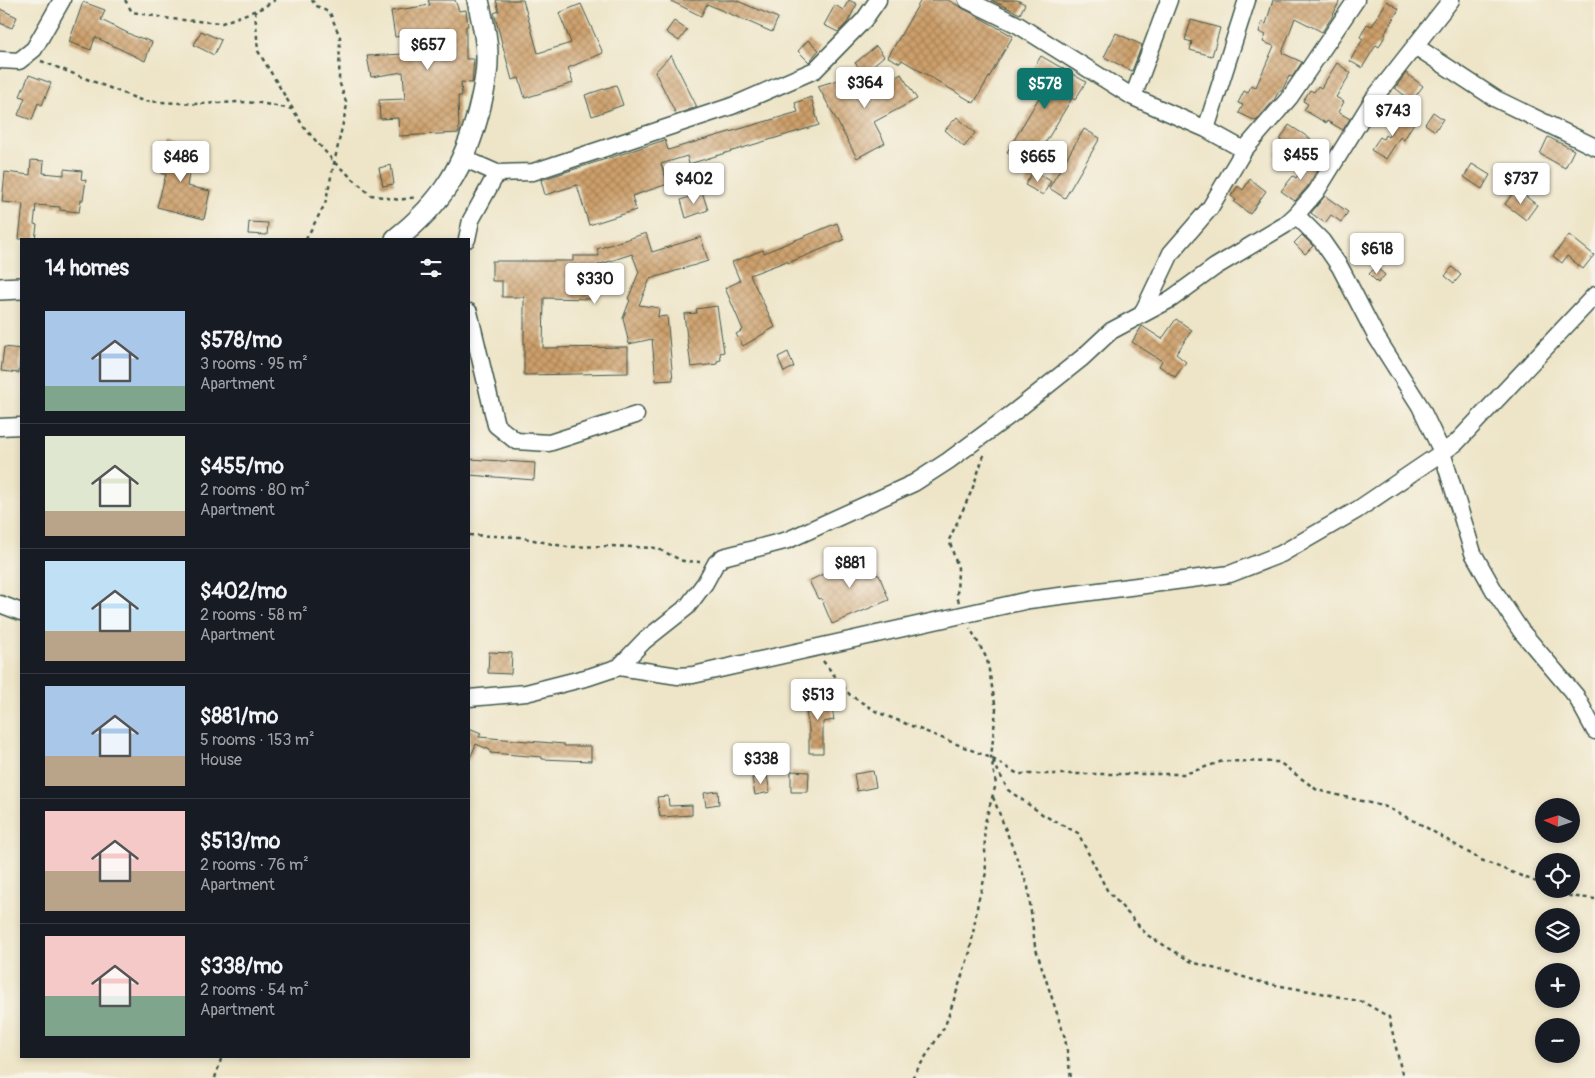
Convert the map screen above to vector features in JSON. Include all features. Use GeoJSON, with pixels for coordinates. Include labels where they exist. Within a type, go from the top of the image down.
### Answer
{"type":"FeatureCollection","features":[{"type":"Feature","properties":{"kind":"main road"},"geometry":{"type":"LineString","coordinates":[[397,238],[439,199],[464,158],[474,129],[484,90],[487,60],[485,34],[478,0]]}},
{"type":"Feature","properties":{"kind":"main road"},"geometry":{"type":"LineString","coordinates":[[0,289],[20,288]]}},
{"type":"Feature","properties":{"kind":"street"},"geometry":{"type":"LineString","coordinates":[[0,60],[19,61],[34,49],[62,0]]}},
{"type":"Feature","properties":{"kind":"street"},"geometry":{"type":"LineString","coordinates":[[464,158],[497,172],[533,172],[732,106],[815,70],[864,20],[878,0]]}},
{"type":"Feature","properties":{"kind":"street"},"geometry":{"type":"LineString","coordinates":[[967,0],[1018,25],[1132,97],[1206,129],[1244,150]]}},
{"type":"Feature","properties":{"kind":"street"},"geometry":{"type":"LineString","coordinates":[[1132,97],[1168,0]]}},
{"type":"Feature","properties":{"kind":"street"},"geometry":{"type":"LineString","coordinates":[[1206,129],[1247,0]]}},
{"type":"Feature","properties":{"kind":"street"},"geometry":{"type":"LineString","coordinates":[[1142,314],[1171,253],[1210,208],[1244,150],[1290,97],[1356,0]]}},
{"type":"Feature","properties":{"kind":"street"},"geometry":{"type":"LineString","coordinates":[[619,667],[644,641],[687,608],[706,583],[716,563],[722,557],[788,540],[914,483],[993,428],[1082,358],[1111,331],[1171,298],[1215,267],[1285,225],[1316,192],[1374,98],[1451,0]]}},
{"type":"Feature","properties":{"kind":"street"},"geometry":{"type":"LineString","coordinates":[[1415,46],[1496,99],[1595,147]]}},
{"type":"Feature","properties":{"kind":"street"},"geometry":{"type":"LineString","coordinates":[[468,238],[471,220],[497,172]]}},
{"type":"Feature","properties":{"kind":"street"},"geometry":{"type":"LineString","coordinates":[[1296,215],[1322,241],[1340,266],[1377,338],[1420,406],[1442,452],[1473,553],[1490,584],[1521,632],[1576,696],[1595,731]]}},
{"type":"Feature","properties":{"kind":"street"},"geometry":{"type":"LineString","coordinates":[[470,698],[526,693],[589,677],[619,667],[678,676],[693,675],[1028,600],[1230,574],[1281,554],[1357,510],[1456,443],[1595,295]]}},
{"type":"Feature","properties":{"kind":"street"},"geometry":{"type":"LineString","coordinates":[[470,323],[496,425],[516,441],[549,443],[636,415]]}},
{"type":"Feature","properties":{"kind":"street"},"geometry":{"type":"LineString","coordinates":[[0,427],[20,426]]}},
{"type":"Feature","properties":{"kind":"street"},"geometry":{"type":"LineString","coordinates":[[0,604],[20,612]]}},
{"type":"Feature","properties":{"kind":"path"},"geometry":{"type":"LineString","coordinates":[[125,0],[132,12],[171,19],[222,23],[255,11],[275,0]]}},
{"type":"Feature","properties":{"kind":"path"},"geometry":{"type":"LineString","coordinates":[[307,238],[325,204],[347,105],[339,82],[340,37],[330,13],[315,5],[312,0]]}},
{"type":"Feature","properties":{"kind":"path"},"geometry":{"type":"LineString","coordinates":[[255,11],[258,51],[303,126],[335,162],[371,195],[399,200],[416,197]]}},
{"type":"Feature","properties":{"kind":"path"},"geometry":{"type":"LineString","coordinates":[[26,55],[143,101],[198,104],[260,103],[293,109]]}},
{"type":"Feature","properties":{"kind":"path"},"geometry":{"type":"LineString","coordinates":[[912,1078],[945,1026],[970,952],[978,902],[986,873],[984,826],[996,784],[991,758],[996,709],[987,659],[963,614],[957,597],[958,568],[949,540],[972,490],[993,428]]}},
{"type":"Feature","properties":{"kind":"path"},"geometry":{"type":"LineString","coordinates":[[470,535],[519,537],[567,547],[656,548],[683,561],[716,563]]}},
{"type":"Feature","properties":{"kind":"path"},"geometry":{"type":"LineString","coordinates":[[813,648],[850,696],[877,712],[991,758],[1018,774],[1185,774],[1224,761],[1279,762],[1317,790],[1386,808],[1422,825],[1481,860],[1535,881]]}},
{"type":"Feature","properties":{"kind":"path"},"geometry":{"type":"LineString","coordinates":[[991,758],[1008,790],[1045,816],[1078,833],[1107,890],[1147,935],[1192,962],[1264,983],[1363,1002],[1389,1017],[1403,1078]]}},
{"type":"Feature","properties":{"kind":"path"},"geometry":{"type":"LineString","coordinates":[[993,797],[1028,887],[1035,946],[1065,1038],[1071,1078]]}},
{"type":"Feature","properties":{"kind":"path"},"geometry":{"type":"LineString","coordinates":[[1580,897],[1595,899]]}},
{"type":"Feature","properties":{"kind":"path"},"geometry":{"type":"LineString","coordinates":[[215,1078],[221,1058]]}},
{"type":"Feature","properties":{"kind":"building"},"geometry":{"type":"Polygon","coordinates":[[[428,0],[455,0],[459,11],[466,10],[468,26],[466,26],[466,59],[474,59],[472,83],[461,82],[462,96],[458,96],[459,133],[399,136],[398,118],[380,119],[379,100],[405,99],[403,72],[371,77],[367,56],[440,52],[440,31],[395,37],[391,11],[430,5],[428,0]]]}},
{"type":"Feature","properties":{"kind":"building"},"geometry":{"type":"Polygon","coordinates":[[[496,0],[523,0],[538,53],[571,43],[559,13],[581,4],[603,53],[568,68],[573,83],[525,98],[519,78],[512,80],[494,13],[499,11],[496,0]]]}},
{"type":"Feature","properties":{"kind":"building"},"geometry":{"type":"Polygon","coordinates":[[[669,0],[735,0],[778,18],[772,32],[707,4],[701,16],[669,0]]]}},
{"type":"Feature","properties":{"kind":"building"},"geometry":{"type":"Polygon","coordinates":[[[849,0],[857,4],[847,23],[838,32],[824,25],[835,5],[843,10],[849,0]]]}},
{"type":"Feature","properties":{"kind":"building"},"geometry":{"type":"Polygon","coordinates":[[[921,0],[948,0],[1013,36],[974,103],[902,60],[900,63],[888,57],[921,0]]]}},
{"type":"Feature","properties":{"kind":"building"},"geometry":{"type":"Polygon","coordinates":[[[991,0],[1017,0],[1025,4],[1020,14],[991,0]]]}},
{"type":"Feature","properties":{"kind":"building"},"geometry":{"type":"Polygon","coordinates":[[[1273,0],[1340,0],[1322,32],[1295,18],[1282,53],[1302,62],[1292,77],[1289,76],[1282,91],[1279,91],[1274,100],[1256,121],[1239,113],[1243,105],[1238,103],[1244,91],[1248,93],[1251,85],[1256,87],[1274,46],[1263,42],[1266,35],[1259,32],[1262,22],[1266,24],[1273,0]]]}},
{"type":"Feature","properties":{"kind":"building"},"geometry":{"type":"Polygon","coordinates":[[[1387,1],[1399,9],[1379,47],[1376,45],[1362,68],[1350,61],[1363,39],[1360,37],[1367,24],[1372,26],[1387,1]]]}},
{"type":"Feature","properties":{"kind":"building"},"geometry":{"type":"Polygon","coordinates":[[[83,2],[105,10],[101,20],[138,38],[152,42],[145,61],[95,37],[91,50],[69,42],[83,2]]]}},
{"type":"Feature","properties":{"kind":"building"},"geometry":{"type":"Polygon","coordinates":[[[0,9],[17,17],[12,28],[0,23],[0,9]]]}},
{"type":"Feature","properties":{"kind":"building"},"geometry":{"type":"Polygon","coordinates":[[[1191,20],[1220,28],[1212,56],[1190,50],[1192,42],[1185,40],[1191,20]]]}},
{"type":"Feature","properties":{"kind":"building"},"geometry":{"type":"Polygon","coordinates":[[[674,21],[687,30],[679,41],[666,32],[674,21]]]}},
{"type":"Feature","properties":{"kind":"building"},"geometry":{"type":"Polygon","coordinates":[[[201,31],[221,40],[214,55],[194,45],[201,31]]]}},
{"type":"Feature","properties":{"kind":"building"},"geometry":{"type":"Polygon","coordinates":[[[1116,33],[1142,45],[1132,71],[1104,57],[1116,33]]]}},
{"type":"Feature","properties":{"kind":"building"},"geometry":{"type":"Polygon","coordinates":[[[808,40],[819,50],[809,62],[798,51],[808,40]]]}},
{"type":"Feature","properties":{"kind":"building"},"geometry":{"type":"Polygon","coordinates":[[[876,46],[884,56],[864,73],[855,63],[876,46]]]}},
{"type":"Feature","properties":{"kind":"building"},"geometry":{"type":"Polygon","coordinates":[[[671,55],[697,107],[676,114],[655,72],[671,55]]]}},
{"type":"Feature","properties":{"kind":"building"},"geometry":{"type":"Polygon","coordinates":[[[1041,56],[1086,82],[1075,100],[1072,98],[1031,167],[1007,152],[1047,84],[1030,74],[1041,56]]]}},
{"type":"Feature","properties":{"kind":"building"},"geometry":{"type":"Polygon","coordinates":[[[1337,63],[1351,73],[1336,97],[1344,102],[1338,112],[1350,119],[1343,130],[1327,121],[1326,123],[1304,110],[1308,104],[1303,101],[1310,90],[1314,92],[1318,86],[1321,88],[1337,63]]]}},
{"type":"Feature","properties":{"kind":"building"},"geometry":{"type":"Polygon","coordinates":[[[1406,73],[1423,86],[1412,101],[1395,88],[1406,73]]]}},
{"type":"Feature","properties":{"kind":"building"},"geometry":{"type":"Polygon","coordinates":[[[901,74],[917,99],[874,122],[885,143],[857,158],[818,86],[854,75],[861,99],[901,74]]]}},
{"type":"Feature","properties":{"kind":"building"},"geometry":{"type":"Polygon","coordinates":[[[29,75],[51,83],[42,105],[38,103],[32,120],[18,115],[25,98],[20,96],[29,75]]]}},
{"type":"Feature","properties":{"kind":"building"},"geometry":{"type":"Polygon","coordinates":[[[616,85],[623,105],[592,116],[585,95],[616,85]]]}},
{"type":"Feature","properties":{"kind":"building"},"geometry":{"type":"Polygon","coordinates":[[[811,97],[819,125],[689,164],[687,156],[661,164],[668,184],[632,196],[636,210],[589,225],[577,185],[545,195],[541,180],[665,140],[668,150],[798,112],[795,103],[811,97]]]}},
{"type":"Feature","properties":{"kind":"building"},"geometry":{"type":"Polygon","coordinates":[[[1433,112],[1443,119],[1435,131],[1425,124],[1433,112]]]}},
{"type":"Feature","properties":{"kind":"building"},"geometry":{"type":"Polygon","coordinates":[[[1402,114],[1415,121],[1404,140],[1400,137],[1386,159],[1371,150],[1380,137],[1383,139],[1385,135],[1388,137],[1402,114]]]}},
{"type":"Feature","properties":{"kind":"building"},"geometry":{"type":"Polygon","coordinates":[[[957,117],[975,133],[964,147],[945,130],[957,117]]]}},
{"type":"Feature","properties":{"kind":"building"},"geometry":{"type":"Polygon","coordinates":[[[1289,125],[1311,139],[1302,154],[1291,147],[1282,160],[1274,154],[1283,142],[1280,140],[1289,125]]]}},
{"type":"Feature","properties":{"kind":"building"},"geometry":{"type":"Polygon","coordinates":[[[1084,129],[1100,138],[1065,198],[1049,188],[1084,129]]]}},
{"type":"Feature","properties":{"kind":"building"},"geometry":{"type":"Polygon","coordinates":[[[1548,137],[1574,150],[1565,168],[1540,154],[1548,137]]]}},
{"type":"Feature","properties":{"kind":"building"},"geometry":{"type":"Polygon","coordinates":[[[168,140],[194,144],[187,186],[210,191],[204,219],[157,207],[166,174],[162,174],[168,140]]]}},
{"type":"Feature","properties":{"kind":"building"},"geometry":{"type":"Polygon","coordinates":[[[31,160],[44,161],[43,173],[64,175],[64,169],[82,171],[81,179],[86,180],[83,200],[81,200],[79,212],[60,210],[60,207],[36,205],[34,224],[37,225],[35,238],[19,239],[23,204],[2,202],[5,172],[30,175],[31,160]]]}},
{"type":"Feature","properties":{"kind":"building"},"geometry":{"type":"Polygon","coordinates":[[[1309,160],[1319,167],[1308,186],[1295,201],[1281,191],[1293,176],[1296,178],[1309,160]]]}},
{"type":"Feature","properties":{"kind":"building"},"geometry":{"type":"Polygon","coordinates":[[[1472,164],[1490,175],[1482,189],[1464,177],[1472,164]]]}},
{"type":"Feature","properties":{"kind":"building"},"geometry":{"type":"Polygon","coordinates":[[[391,165],[394,184],[383,186],[379,168],[391,165]]]}},
{"type":"Feature","properties":{"kind":"building"},"geometry":{"type":"Polygon","coordinates":[[[1033,171],[1051,181],[1043,195],[1025,185],[1033,171]]]}},
{"type":"Feature","properties":{"kind":"building"},"geometry":{"type":"Polygon","coordinates":[[[1250,179],[1266,191],[1250,214],[1234,202],[1236,200],[1231,196],[1238,186],[1243,190],[1250,179]]]}},
{"type":"Feature","properties":{"kind":"building"},"geometry":{"type":"Polygon","coordinates":[[[1516,189],[1537,205],[1526,220],[1505,204],[1516,189]]]}},
{"type":"Feature","properties":{"kind":"building"},"geometry":{"type":"Polygon","coordinates":[[[702,192],[708,210],[686,218],[681,200],[702,192]]]}},
{"type":"Feature","properties":{"kind":"building"},"geometry":{"type":"Polygon","coordinates":[[[1325,196],[1348,212],[1341,222],[1331,215],[1325,223],[1311,213],[1325,196]]]}},
{"type":"Feature","properties":{"kind":"building"},"geometry":{"type":"Polygon","coordinates":[[[249,222],[268,223],[267,235],[248,234],[249,222]]]}},
{"type":"Feature","properties":{"kind":"building"},"geometry":{"type":"Polygon","coordinates":[[[837,223],[844,240],[788,263],[787,261],[750,275],[775,327],[743,346],[736,334],[743,330],[725,288],[740,281],[732,262],[763,250],[764,253],[837,223]]]}},
{"type":"Feature","properties":{"kind":"building"},"geometry":{"type":"Polygon","coordinates":[[[646,233],[652,252],[701,237],[708,261],[650,279],[639,305],[659,308],[658,317],[667,316],[673,380],[656,381],[652,339],[629,344],[623,318],[630,300],[628,299],[639,272],[632,254],[598,265],[598,270],[592,270],[592,299],[544,298],[543,348],[628,347],[628,373],[524,375],[524,297],[502,297],[502,281],[492,281],[492,261],[573,261],[573,256],[599,256],[597,249],[646,233]]]}},
{"type":"Feature","properties":{"kind":"building"},"geometry":{"type":"Polygon","coordinates":[[[1302,235],[1313,246],[1305,254],[1294,243],[1302,235]]]}},
{"type":"Feature","properties":{"kind":"building"},"geometry":{"type":"Polygon","coordinates":[[[1569,235],[1594,255],[1583,269],[1567,256],[1562,263],[1553,256],[1569,235]]]}},
{"type":"Feature","properties":{"kind":"building"},"geometry":{"type":"Polygon","coordinates":[[[1376,267],[1385,275],[1378,283],[1369,274],[1376,267]]]}},
{"type":"Feature","properties":{"kind":"building"},"geometry":{"type":"Polygon","coordinates":[[[1452,267],[1461,275],[1454,283],[1445,276],[1452,267]]]}},
{"type":"Feature","properties":{"kind":"building"},"geometry":{"type":"Polygon","coordinates":[[[717,306],[724,352],[720,353],[721,360],[717,361],[717,364],[691,367],[684,314],[697,313],[696,309],[717,306]]]}},
{"type":"Feature","properties":{"kind":"building"},"geometry":{"type":"Polygon","coordinates":[[[1176,319],[1192,330],[1176,354],[1186,362],[1175,377],[1159,366],[1162,361],[1132,342],[1142,326],[1162,339],[1176,319]]]}},
{"type":"Feature","properties":{"kind":"building"},"geometry":{"type":"Polygon","coordinates":[[[4,347],[20,349],[19,373],[1,371],[4,347]]]}},
{"type":"Feature","properties":{"kind":"building"},"geometry":{"type":"Polygon","coordinates":[[[788,352],[794,367],[784,372],[778,357],[788,352]]]}},
{"type":"Feature","properties":{"kind":"building"},"geometry":{"type":"Polygon","coordinates":[[[470,459],[535,463],[534,480],[470,475],[470,459]]]}},
{"type":"Feature","properties":{"kind":"building"},"geometry":{"type":"Polygon","coordinates":[[[866,553],[877,575],[879,575],[889,600],[832,624],[821,598],[818,599],[809,581],[866,553]]]}},
{"type":"Feature","properties":{"kind":"building"},"geometry":{"type":"Polygon","coordinates":[[[489,652],[512,653],[511,674],[488,673],[489,652]]]}},
{"type":"Feature","properties":{"kind":"building"},"geometry":{"type":"Polygon","coordinates":[[[830,696],[834,720],[823,722],[823,753],[809,753],[809,729],[804,700],[830,696]]]}},
{"type":"Feature","properties":{"kind":"building"},"geometry":{"type":"Polygon","coordinates":[[[470,728],[481,733],[479,737],[564,744],[564,746],[591,746],[591,761],[542,759],[542,757],[490,753],[490,750],[476,744],[470,759],[470,728]]]}},
{"type":"Feature","properties":{"kind":"building"},"geometry":{"type":"Polygon","coordinates":[[[791,771],[809,772],[808,792],[791,792],[791,771]]]}},
{"type":"Feature","properties":{"kind":"building"},"geometry":{"type":"Polygon","coordinates":[[[873,771],[876,787],[857,791],[854,774],[873,771]]]}},
{"type":"Feature","properties":{"kind":"building"},"geometry":{"type":"Polygon","coordinates":[[[767,776],[770,792],[755,795],[752,778],[767,776]]]}},
{"type":"Feature","properties":{"kind":"building"},"geometry":{"type":"Polygon","coordinates":[[[718,791],[719,804],[706,806],[704,793],[718,791]]]}},
{"type":"Feature","properties":{"kind":"building"},"geometry":{"type":"Polygon","coordinates":[[[668,796],[669,806],[692,805],[692,815],[660,817],[657,797],[668,796]]]}}]}
